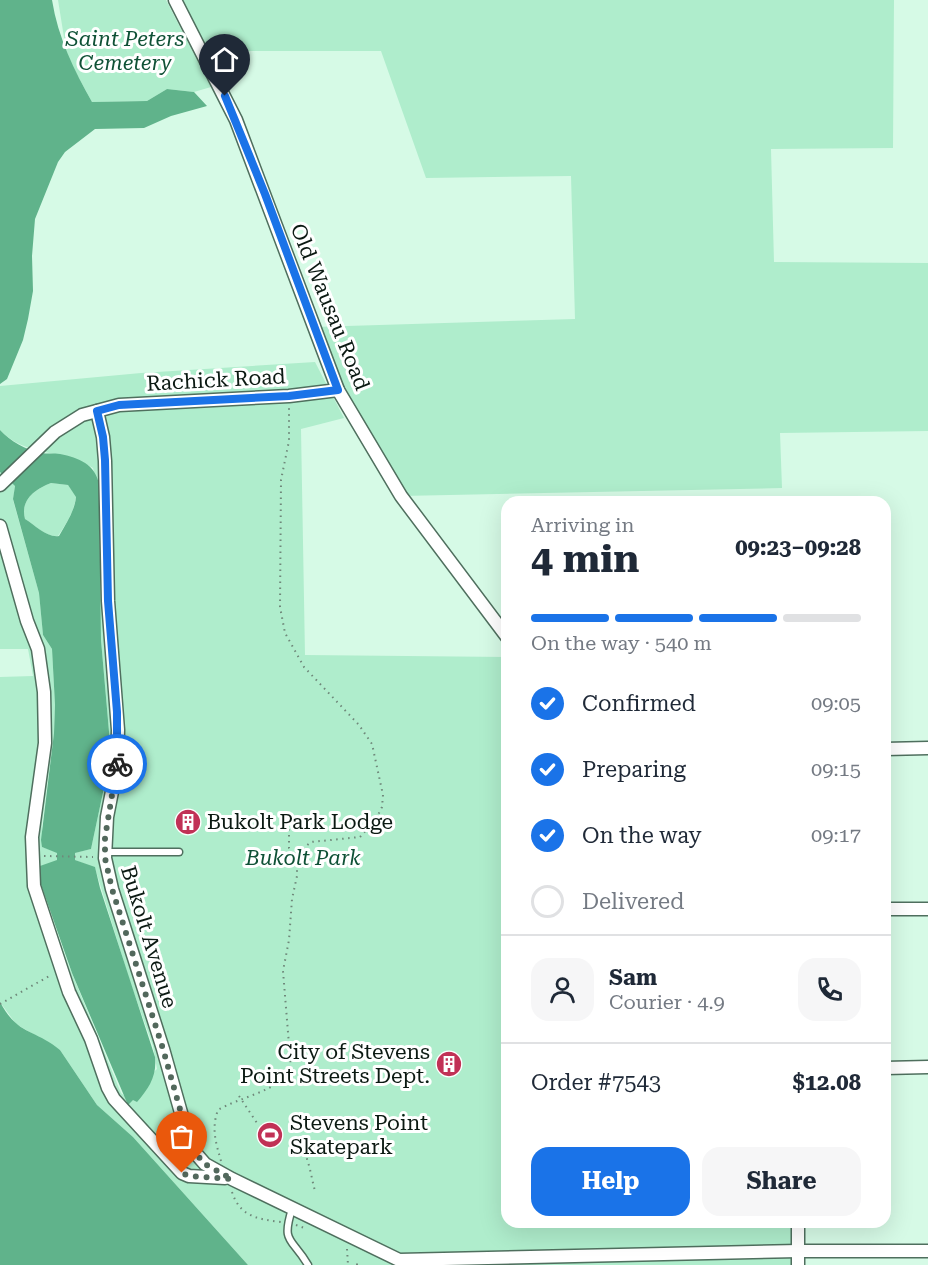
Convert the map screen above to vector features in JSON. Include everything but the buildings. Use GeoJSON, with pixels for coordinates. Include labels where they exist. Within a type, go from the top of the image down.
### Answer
{"type":"FeatureCollection","features":[{"type":"Feature","properties":{"kind":"street","name":"Old Wausau Road"},"geometry":{"type":"LineString","coordinates":[[175,0],[236,120],[338,390],[401,496],[501,629]]}},
{"type":"Feature","properties":{"kind":"street","name":"Rachick Road"},"geometry":{"type":"LineString","coordinates":[[97,411],[119,405],[289,396],[338,390]]}},
{"type":"Feature","properties":{"kind":"street"},"geometry":{"type":"LineString","coordinates":[[2,483],[70,421],[97,411]]}},
{"type":"Feature","properties":{"kind":"street","name":"Bukolt Avenue"},"geometry":{"type":"LineString","coordinates":[[97,411],[105,460],[108,601],[118,730],[117,766],[107,817],[105,855],[112,889],[163,1049],[191,1148],[205,1164],[231,1182],[292,1209],[398,1263],[798,1251],[928,1251]]}},
{"type":"Feature","properties":{"kind":"street","name":"Bukolt Avenue"},"geometry":{"type":"LineString","coordinates":[[0,526],[27,621],[38,649],[42,672],[46,718],[45,743],[32,837],[32,872],[37,897],[62,970],[114,1099],[182,1173],[231,1182]]}},
{"type":"Feature","properties":{"kind":"street"},"geometry":{"type":"LineString","coordinates":[[891,749],[928,748]]}},
{"type":"Feature","properties":{"kind":"street"},"geometry":{"type":"LineString","coordinates":[[891,909],[928,909]]}},
{"type":"Feature","properties":{"kind":"street"},"geometry":{"type":"LineString","coordinates":[[891,1068],[928,1067]]}},
{"type":"Feature","properties":{"kind":"street"},"geometry":{"type":"LineString","coordinates":[[798,1228],[798,1265]]}},
{"type":"Feature","properties":{"kind":"lane"},"geometry":{"type":"LineString","coordinates":[[105,855],[179,852]]}},
{"type":"Feature","properties":{"kind":"lane"},"geometry":{"type":"LineString","coordinates":[[292,1209],[286,1229],[289,1238],[306,1263]]}},
{"type":"Feature","properties":{"kind":"path"},"geometry":{"type":"LineString","coordinates":[[222,1165],[214,1139],[218,1110],[240,1097],[273,1085],[284,1078],[291,1069],[283,970],[291,927],[297,861],[310,842],[360,837],[376,819],[382,807],[383,795],[372,744],[359,725],[304,667],[285,633],[282,621],[280,608],[281,480],[289,441],[289,396]]}},
{"type":"Feature","properties":{"kind":"path"},"geometry":{"type":"LineString","coordinates":[[289,829],[289,848],[297,861]]}},
{"type":"Feature","properties":{"kind":"path"},"geometry":{"type":"LineString","coordinates":[[57,856],[105,855]]}},
{"type":"Feature","properties":{"kind":"path"},"geometry":{"type":"LineString","coordinates":[[0,1004],[62,970]]}},
{"type":"Feature","properties":{"kind":"path"},"geometry":{"type":"LineString","coordinates":[[240,1097],[257,1123]]}},
{"type":"Feature","properties":{"kind":"path"},"geometry":{"type":"LineString","coordinates":[[301,1148],[306,1152],[315,1191]]}},
{"type":"Feature","properties":{"kind":"path"},"geometry":{"type":"LineString","coordinates":[[231,1182],[232,1194],[238,1206],[247,1215],[282,1222]]}},
{"type":"Feature","properties":{"kind":"path"},"geometry":{"type":"LineString","coordinates":[[295,1225],[311,1231]]}},
{"type":"Feature","properties":{"kind":"path"},"geometry":{"type":"LineString","coordinates":[[344,1246],[348,1249],[348,1265]]}},
{"type":"Feature","properties":{"kind":"green space","name":"Saint Peters Cemetery"},"geometry":{"type":"Polygon","coordinates":[[[58,0],[166,0],[211,87],[194,92],[167,89],[147,101],[92,102],[67,56],[58,0]]]}},
{"type":"Feature","properties":{"kind":"green space"},"geometry":{"type":"Polygon","coordinates":[[[171,0],[894,0],[893,148],[771,149],[774,262],[928,263],[928,431],[780,433],[782,488],[401,496],[343,388],[314,327],[575,319],[571,176],[426,178],[381,51],[201,51],[171,0]]]}},
{"type":"Feature","properties":{"kind":"green space","name":"Bukolt Park"},"geometry":{"type":"Polygon","coordinates":[[[315,362],[344,418],[301,429],[305,655],[501,657],[501,1228],[791,1228],[792,1265],[248,1265],[133,1137],[97,1105],[60,1050],[16,1024],[0,1002],[0,677],[33,676],[28,649],[0,649],[0,472],[15,486],[13,500],[39,593],[43,635],[52,649],[54,733],[42,825],[42,847],[57,852],[57,860],[45,900],[69,966],[121,1093],[126,1097],[157,1069],[153,1046],[130,982],[95,868],[75,860],[74,853],[91,849],[105,783],[110,743],[101,640],[100,499],[93,468],[69,458],[21,445],[0,430],[0,386],[141,373],[315,362]]]}},
{"type":"Feature","properties":{"kind":"green space"},"geometry":{"type":"Polygon","coordinates":[[[51,483],[68,485],[76,496],[72,512],[58,536],[50,535],[25,519],[24,512],[30,496],[39,488],[51,483]]]}},
{"type":"Feature","properties":{"kind":"shaded area"},"geometry":{"type":"Polygon","coordinates":[[[0,0],[52,0],[67,53],[92,102],[147,101],[167,89],[194,92],[207,106],[171,116],[144,128],[95,129],[65,152],[58,162],[35,219],[32,256],[33,291],[28,319],[23,340],[7,379],[0,384],[0,0]]]}},
{"type":"Feature","properties":{"kind":"shaded area"},"geometry":{"type":"Polygon","coordinates":[[[0,430],[29,449],[80,460],[94,471],[99,484],[101,640],[110,743],[105,783],[91,849],[75,853],[75,860],[95,867],[155,1057],[155,1070],[148,1087],[137,1102],[133,1100],[128,1105],[72,973],[38,876],[40,866],[57,860],[57,853],[42,847],[41,840],[54,733],[52,649],[43,635],[39,593],[13,499],[15,486],[0,472],[0,430]],[[51,483],[39,488],[27,501],[25,519],[46,533],[59,536],[70,517],[76,497],[68,485],[51,483]]]}},
{"type":"Feature","properties":{"kind":"shaded area"},"geometry":{"type":"Polygon","coordinates":[[[0,1002],[20,1027],[60,1050],[97,1105],[133,1137],[248,1265],[0,1265],[0,1002]]]}},
{"type":"Feature","properties":{"kind":"way so far"},"geometry":{"type":"LineString","coordinates":[[117,764],[105,838],[105,858],[112,889],[163,1049],[191,1148],[205,1164],[232,1179],[189,1176],[182,1173]]}},
{"type":"Feature","properties":{"kind":"place","name":"Bukolt Park Lodge"},"geometry":{"type":"Point","coordinates":[188,822]}},
{"type":"Feature","properties":{"kind":"place","name":"City of Stevens Point Streets Dept."},"geometry":{"type":"Point","coordinates":[449,1064]}},
{"type":"Feature","properties":{"kind":"place","name":"Stevens Point Skatepark"},"geometry":{"type":"Point","coordinates":[270,1135]}},
{"type":"Feature","properties":{"kind":"route"},"geometry":{"type":"LineString","coordinates":[[117,764],[118,730],[108,601],[105,460],[97,411],[119,405],[289,396],[338,390],[265,194],[225,96]]}}]}
